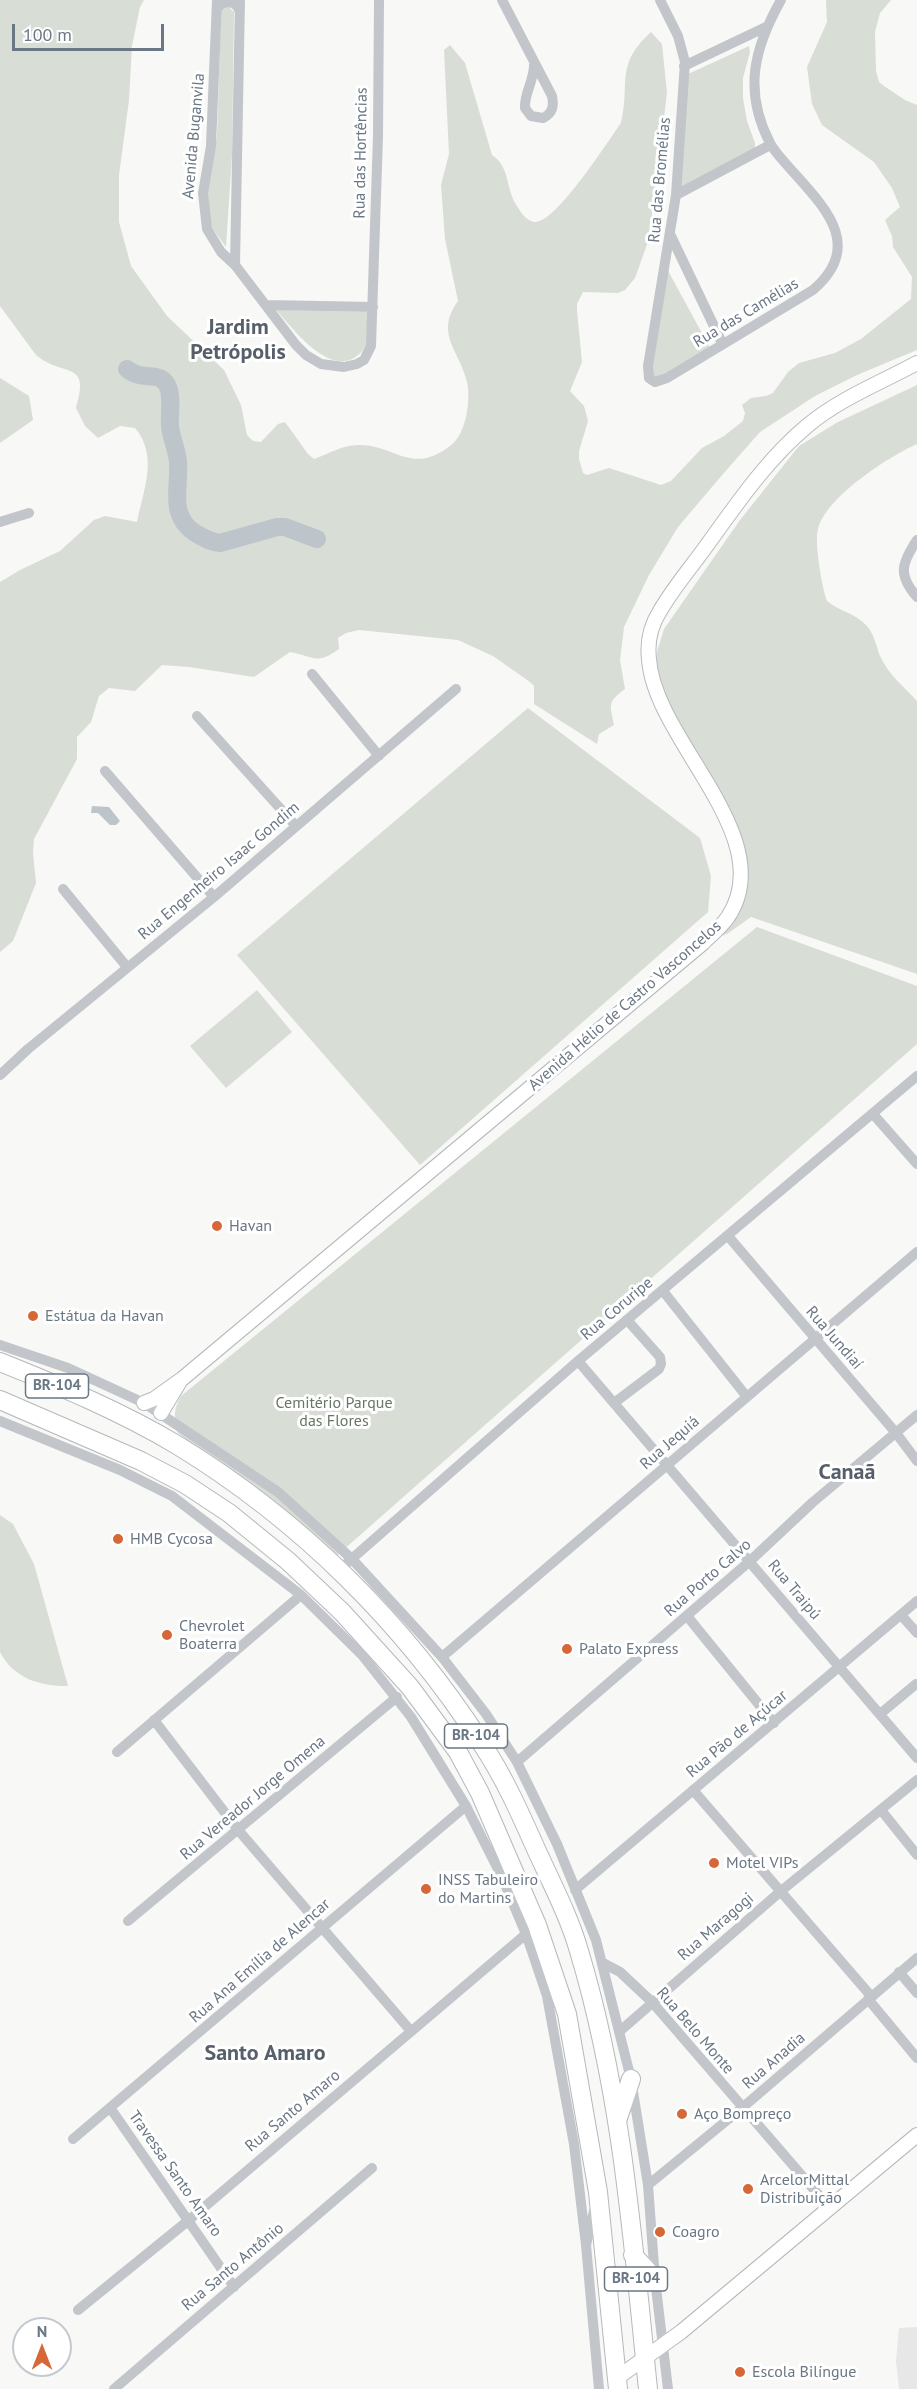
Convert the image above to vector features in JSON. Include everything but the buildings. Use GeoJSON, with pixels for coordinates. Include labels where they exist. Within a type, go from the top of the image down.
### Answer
{"type":"FeatureCollection","features":[{"type":"Feature","properties":{"kind":"highway","name":"BR-104"},"geometry":{"type":"LineString","coordinates":[[0,1362],[114,1412],[174,1444],[346,1564],[446,1691],[482,1744],[517,1806],[579,1950],[603,2044],[629,2199],[648,2389]]}},
{"type":"Feature","properties":{"kind":"highway","name":"BR-104"},"geometry":{"type":"LineString","coordinates":[[0,1400],[141,1461],[185,1484],[229,1513],[314,1584],[380,1652],[432,1715],[458,1752],[480,1793],[541,1936],[567,2014],[598,2192],[617,2384]]}},
{"type":"Feature","properties":{"kind":"highway"},"geometry":{"type":"LineString","coordinates":[[616,2123],[631,2079]]}},
{"type":"Feature","properties":{"kind":"highway"},"geometry":{"type":"LineString","coordinates":[[633,2255],[655,2279]]}},
{"type":"Feature","properties":{"kind":"street","name":"Rua das Hortências"},"geometry":{"type":"LineString","coordinates":[[373,307],[379,0]]}},
{"type":"Feature","properties":{"kind":"street"},"geometry":{"type":"LineString","coordinates":[[502,0],[534,65]]}},
{"type":"Feature","properties":{"kind":"street","name":"Rua das Bromélias"},"geometry":{"type":"LineString","coordinates":[[648,366],[676,195],[684,66],[682,46],[660,0]]}},
{"type":"Feature","properties":{"kind":"street"},"geometry":{"type":"LineString","coordinates":[[676,195],[770,145],[760,117],[754,85],[759,45],[781,0]]}},
{"type":"Feature","properties":{"kind":"street"},"geometry":{"type":"LineString","coordinates":[[217,4],[231,1],[237,5],[240,3],[235,264]]}},
{"type":"Feature","properties":{"kind":"street","name":"Avenida Buganvila"},"geometry":{"type":"LineString","coordinates":[[217,4],[211,146],[203,183],[203,204],[207,229],[212,240],[221,252],[235,264],[296,345],[306,355],[321,364],[344,367],[357,364],[369,353],[373,307]]}},
{"type":"Feature","properties":{"kind":"street"},"geometry":{"type":"LineString","coordinates":[[684,66],[766,27]]}},
{"type":"Feature","properties":{"kind":"street","name":"Rua das Camélias"},"geometry":{"type":"LineString","coordinates":[[648,366],[649,378],[658,382],[813,290],[828,277],[836,264],[838,252],[832,220],[770,145]]}},
{"type":"Feature","properties":{"kind":"street"},"geometry":{"type":"LineString","coordinates":[[671,236],[723,343]]}},
{"type":"Feature","properties":{"kind":"street"},"geometry":{"type":"LineString","coordinates":[[266,305],[373,307]]}},
{"type":"Feature","properties":{"kind":"street","name":"Avenida Hélio de Castro Vasconcelos"},"geometry":{"type":"LineString","coordinates":[[144,1403],[154,1399],[182,1379],[703,943],[729,915],[737,894],[738,847],[727,818],[660,702],[649,661],[649,640],[653,626],[660,610],[699,556],[782,448],[808,425],[848,398],[917,363]]}},
{"type":"Feature","properties":{"kind":"street"},"geometry":{"type":"LineString","coordinates":[[0,522],[29,513]]}},
{"type":"Feature","properties":{"kind":"street"},"geometry":{"type":"LineString","coordinates":[[917,540],[904,565],[905,583],[917,597]]}},
{"type":"Feature","properties":{"kind":"street"},"geometry":{"type":"LineString","coordinates":[[312,674],[379,756]]}},
{"type":"Feature","properties":{"kind":"street","name":"Rua Engenheiro Isaac Gondim"},"geometry":{"type":"LineString","coordinates":[[0,1075],[28,1049],[214,897],[456,689]]}},
{"type":"Feature","properties":{"kind":"street"},"geometry":{"type":"LineString","coordinates":[[197,716],[296,826]]}},
{"type":"Feature","properties":{"kind":"street"},"geometry":{"type":"LineString","coordinates":[[105,771],[214,897]]}},
{"type":"Feature","properties":{"kind":"street"},"geometry":{"type":"LineString","coordinates":[[63,889],[127,968]]}},
{"type":"Feature","properties":{"kind":"street","name":"Rua Coruripe"},"geometry":{"type":"LineString","coordinates":[[346,1564],[578,1361],[917,1076]]}},
{"type":"Feature","properties":{"kind":"street"},"geometry":{"type":"LineString","coordinates":[[873,1114],[916,1160]]}},
{"type":"Feature","properties":{"kind":"street","name":"Rua Jundiaí"},"geometry":{"type":"LineString","coordinates":[[728,1236],[896,1433],[917,1461]]}},
{"type":"Feature","properties":{"kind":"street","name":"Rua Jequiá"},"geometry":{"type":"LineString","coordinates":[[442,1657],[917,1252]]}},
{"type":"Feature","properties":{"kind":"street"},"geometry":{"type":"LineString","coordinates":[[663,1290],[747,1397]]}},
{"type":"Feature","properties":{"kind":"street"},"geometry":{"type":"LineString","coordinates":[[614,1403],[659,1369],[661,1364],[660,1357],[628,1321]]}},
{"type":"Feature","properties":{"kind":"street"},"geometry":{"type":"LineString","coordinates":[[0,1345],[69,1368],[144,1403],[278,1492],[346,1564],[442,1657],[486,1714],[517,1762],[549,1825],[593,1932],[620,2031],[631,2079],[648,2185],[655,2279],[668,2389]]}},
{"type":"Feature","properties":{"kind":"street","name":"Rua Traipú"},"geometry":{"type":"LineString","coordinates":[[578,1361],[917,1758]]}},
{"type":"Feature","properties":{"kind":"street","name":"Avenida Hélio de Castro Vasconcelos"},"geometry":{"type":"LineString","coordinates":[[161,1413],[182,1379]]}},
{"type":"Feature","properties":{"kind":"street","name":"Rua Porto Calvo"},"geometry":{"type":"LineString","coordinates":[[517,1762],[750,1561],[813,1502],[917,1415]]}},
{"type":"Feature","properties":{"kind":"street"},"geometry":{"type":"LineString","coordinates":[[0,1421],[120,1470],[172,1496],[301,1595],[362,1655],[411,1717],[466,1806],[501,1875],[526,1934],[547,1996],[574,2144],[599,2389]]}},
{"type":"Feature","properties":{"kind":"street"},"geometry":{"type":"LineString","coordinates":[[117,1752],[301,1595]]}},
{"type":"Feature","properties":{"kind":"street","name":"Rua Pão de Açúcar"},"geometry":{"type":"LineString","coordinates":[[575,1890],[917,1601]]}},
{"type":"Feature","properties":{"kind":"street"},"geometry":{"type":"LineString","coordinates":[[901,1615],[917,1633]]}},
{"type":"Feature","properties":{"kind":"street"},"geometry":{"type":"LineString","coordinates":[[687,1616],[774,1724]]}},
{"type":"Feature","properties":{"kind":"street"},"geometry":{"type":"LineString","coordinates":[[880,1714],[916,1684]]}},
{"type":"Feature","properties":{"kind":"street","name":"Rua Vereador Jorge Omena"},"geometry":{"type":"LineString","coordinates":[[128,1921],[239,1831],[397,1697]]}},
{"type":"Feature","properties":{"kind":"street"},"geometry":{"type":"LineString","coordinates":[[154,1720],[239,1831],[410,2030]]}},
{"type":"Feature","properties":{"kind":"street","name":"Rua Maragogi"},"geometry":{"type":"LineString","coordinates":[[620,2031],[781,1891],[917,1780]]}},
{"type":"Feature","properties":{"kind":"street"},"geometry":{"type":"LineString","coordinates":[[693,1790],[781,1891],[917,2058]]}},
{"type":"Feature","properties":{"kind":"street","name":"Rua Ana Emília de Alencar"},"geometry":{"type":"LineString","coordinates":[[73,2139],[466,1806]]}},
{"type":"Feature","properties":{"kind":"street"},"geometry":{"type":"LineString","coordinates":[[881,1810],[917,1855]]}},
{"type":"Feature","properties":{"kind":"street","name":"Rua Santo Amaro"},"geometry":{"type":"LineString","coordinates":[[78,2310],[189,2220],[410,2030],[526,1934]]}},
{"type":"Feature","properties":{"kind":"street","name":"Rua Anadia"},"geometry":{"type":"LineString","coordinates":[[648,2185],[917,1958]]}},
{"type":"Feature","properties":{"kind":"street","name":"Rua Belo Monte"},"geometry":{"type":"LineString","coordinates":[[603,1963],[620,1972],[652,2002],[829,2207]]}},
{"type":"Feature","properties":{"kind":"street"},"geometry":{"type":"LineString","coordinates":[[899,1972],[917,1993]]}},
{"type":"Feature","properties":{"kind":"street","name":"Travessa Santo Amaro"},"geometry":{"type":"LineString","coordinates":[[111,2109],[234,2287]]}},
{"type":"Feature","properties":{"kind":"street"},"geometry":{"type":"LineString","coordinates":[[617,2384],[917,2135]]}},
{"type":"Feature","properties":{"kind":"street","name":"Rua Santo Antônio"},"geometry":{"type":"LineString","coordinates":[[114,2389],[372,2168]]}},
{"type":"Feature","properties":{"kind":"street"},"geometry":{"type":"LineString","coordinates":[[586,2246],[598,2192]]}},
{"type":"Feature","properties":{"kind":"shaded area"},"geometry":{"type":"Polygon","coordinates":[[[92,806],[109,807],[120,821],[116,825],[110,825],[98,813],[91,813],[92,806]]]}},
{"type":"Feature","properties":{"kind":"shaded area"},"geometry":{"type":"Polygon","coordinates":[[[917,2327],[917,2389],[899,2389],[896,2361],[899,2328],[917,2327]]]}},
{"type":"Feature","properties":{"kind":"green space"},"geometry":{"type":"Polygon","coordinates":[[[0,0],[144,0],[140,7],[132,46],[129,100],[119,175],[119,222],[131,266],[167,316],[224,370],[241,405],[247,435],[253,441],[261,442],[278,424],[285,422],[314,459],[341,448],[358,445],[371,446],[414,459],[436,455],[450,446],[460,434],[468,408],[468,390],[464,371],[448,333],[451,313],[458,301],[445,239],[441,185],[449,154],[444,50],[450,45],[465,63],[492,155],[502,165],[517,206],[525,217],[534,222],[543,219],[555,210],[567,197],[621,123],[628,65],[639,44],[651,32],[662,44],[667,93],[649,239],[635,278],[625,290],[618,293],[583,292],[577,304],[582,362],[570,391],[584,406],[588,421],[579,451],[583,473],[587,475],[609,468],[661,485],[671,481],[702,448],[724,436],[743,421],[745,413],[742,405],[751,398],[773,393],[788,372],[799,363],[835,353],[861,339],[911,299],[912,277],[893,247],[892,236],[885,220],[900,207],[892,188],[874,162],[822,125],[812,104],[807,67],[827,22],[826,0],[891,0],[880,13],[875,32],[876,71],[879,82],[905,100],[917,105],[917,350],[857,375],[815,396],[760,432],[678,527],[649,575],[624,627],[620,660],[625,689],[615,697],[611,704],[614,725],[599,734],[597,744],[534,704],[534,686],[530,682],[493,656],[458,640],[359,630],[346,633],[338,638],[339,649],[325,657],[314,658],[290,652],[254,677],[162,665],[135,691],[109,688],[99,696],[91,722],[77,737],[77,759],[34,839],[36,883],[13,941],[0,952],[0,582],[60,551],[94,520],[105,516],[137,522],[148,462],[142,439],[135,428],[120,426],[98,438],[85,426],[76,408],[80,393],[80,382],[77,376],[36,355],[0,306],[0,0]]]}},
{"type":"Feature","properties":{"kind":"green space"},"geometry":{"type":"Polygon","coordinates":[[[228,6],[234,12],[232,155],[226,247],[212,228],[206,190],[217,136],[221,11],[228,6]]]}},
{"type":"Feature","properties":{"kind":"green space"},"geometry":{"type":"Polygon","coordinates":[[[749,46],[750,52],[743,78],[743,98],[755,149],[679,190],[686,75],[749,46]]]}},
{"type":"Feature","properties":{"kind":"green space"},"geometry":{"type":"Polygon","coordinates":[[[666,267],[710,348],[662,378],[650,376],[666,267]]]}},
{"type":"Feature","properties":{"kind":"green space"},"geometry":{"type":"Polygon","coordinates":[[[276,310],[369,312],[367,343],[354,358],[343,361],[332,360],[310,346],[276,310]]]}},
{"type":"Feature","properties":{"kind":"green space"},"geometry":{"type":"Polygon","coordinates":[[[0,378],[29,396],[33,420],[0,443],[0,378]]]}},
{"type":"Feature","properties":{"kind":"green space"},"geometry":{"type":"Polygon","coordinates":[[[917,385],[917,444],[890,458],[845,491],[823,517],[818,529],[817,543],[827,601],[858,618],[867,626],[887,669],[917,701],[917,974],[751,917],[727,934],[718,937],[727,928],[742,902],[745,858],[657,686],[657,652],[664,629],[740,520],[799,446],[838,422],[917,385]]]}},
{"type":"Feature","properties":{"kind":"green space"},"geometry":{"type":"Polygon","coordinates":[[[528,708],[700,838],[711,876],[708,912],[420,1165],[237,955],[528,708]]]}},
{"type":"Feature","properties":{"kind":"green space","name":"Cemitério Parque das Flores"},"geometry":{"type":"Polygon","coordinates":[[[757,927],[917,986],[917,1044],[333,1559],[178,1433],[175,1414],[181,1396],[757,927]]]}},
{"type":"Feature","properties":{"kind":"green space"},"geometry":{"type":"Polygon","coordinates":[[[257,990],[292,1032],[226,1088],[190,1046],[257,990]]]}},
{"type":"Feature","properties":{"kind":"green space"},"geometry":{"type":"Polygon","coordinates":[[[0,1515],[13,1524],[34,1564],[68,1686],[38,1682],[20,1675],[0,1652],[0,1515]]]}},
{"type":"Feature","properties":{"kind":"waterway"},"geometry":{"type":"LineString","coordinates":[[127,369],[139,375],[160,378],[169,389],[170,426],[178,462],[178,509],[187,526],[204,538],[220,543],[277,527],[285,527],[317,539]]}},
{"type":"Feature","properties":{"kind":"place","name":"Havan"},"geometry":{"type":"Point","coordinates":[217,1226]}},
{"type":"Feature","properties":{"kind":"place","name":"Estátua da Havan"},"geometry":{"type":"Point","coordinates":[33,1316]}},
{"type":"Feature","properties":{"kind":"place","name":"HMB Cycosa"},"geometry":{"type":"Point","coordinates":[118,1539]}},
{"type":"Feature","properties":{"kind":"place","name":"Chevrolet Boaterra"},"geometry":{"type":"Point","coordinates":[167,1635]}},
{"type":"Feature","properties":{"kind":"place","name":"Palato Express"},"geometry":{"type":"Point","coordinates":[567,1649]}},
{"type":"Feature","properties":{"kind":"place","name":"Motel VIPs"},"geometry":{"type":"Point","coordinates":[714,1863]}},
{"type":"Feature","properties":{"kind":"place","name":"INSS Tabuleiro do Martins"},"geometry":{"type":"Point","coordinates":[426,1889]}},
{"type":"Feature","properties":{"kind":"place","name":"Aço Bompreço"},"geometry":{"type":"Point","coordinates":[682,2114]}},
{"type":"Feature","properties":{"kind":"place","name":"ArcelorMittal Distribuição"},"geometry":{"type":"Point","coordinates":[748,2189]}},
{"type":"Feature","properties":{"kind":"place","name":"Coagro"},"geometry":{"type":"Point","coordinates":[660,2232]}},
{"type":"Feature","properties":{"kind":"place","name":"Escola Bilíngue"},"geometry":{"type":"Point","coordinates":[740,2372]}},
{"type":"Feature","properties":{"kind":"district","name":"Jardim Petrópolis"},"geometry":{"type":"Point","coordinates":[238,340]}},
{"type":"Feature","properties":{"kind":"district","name":"Canaã"},"geometry":{"type":"Point","coordinates":[847,1473]}},
{"type":"Feature","properties":{"kind":"district","name":"Santo Amaro"},"geometry":{"type":"Point","coordinates":[265,2054]}}]}
